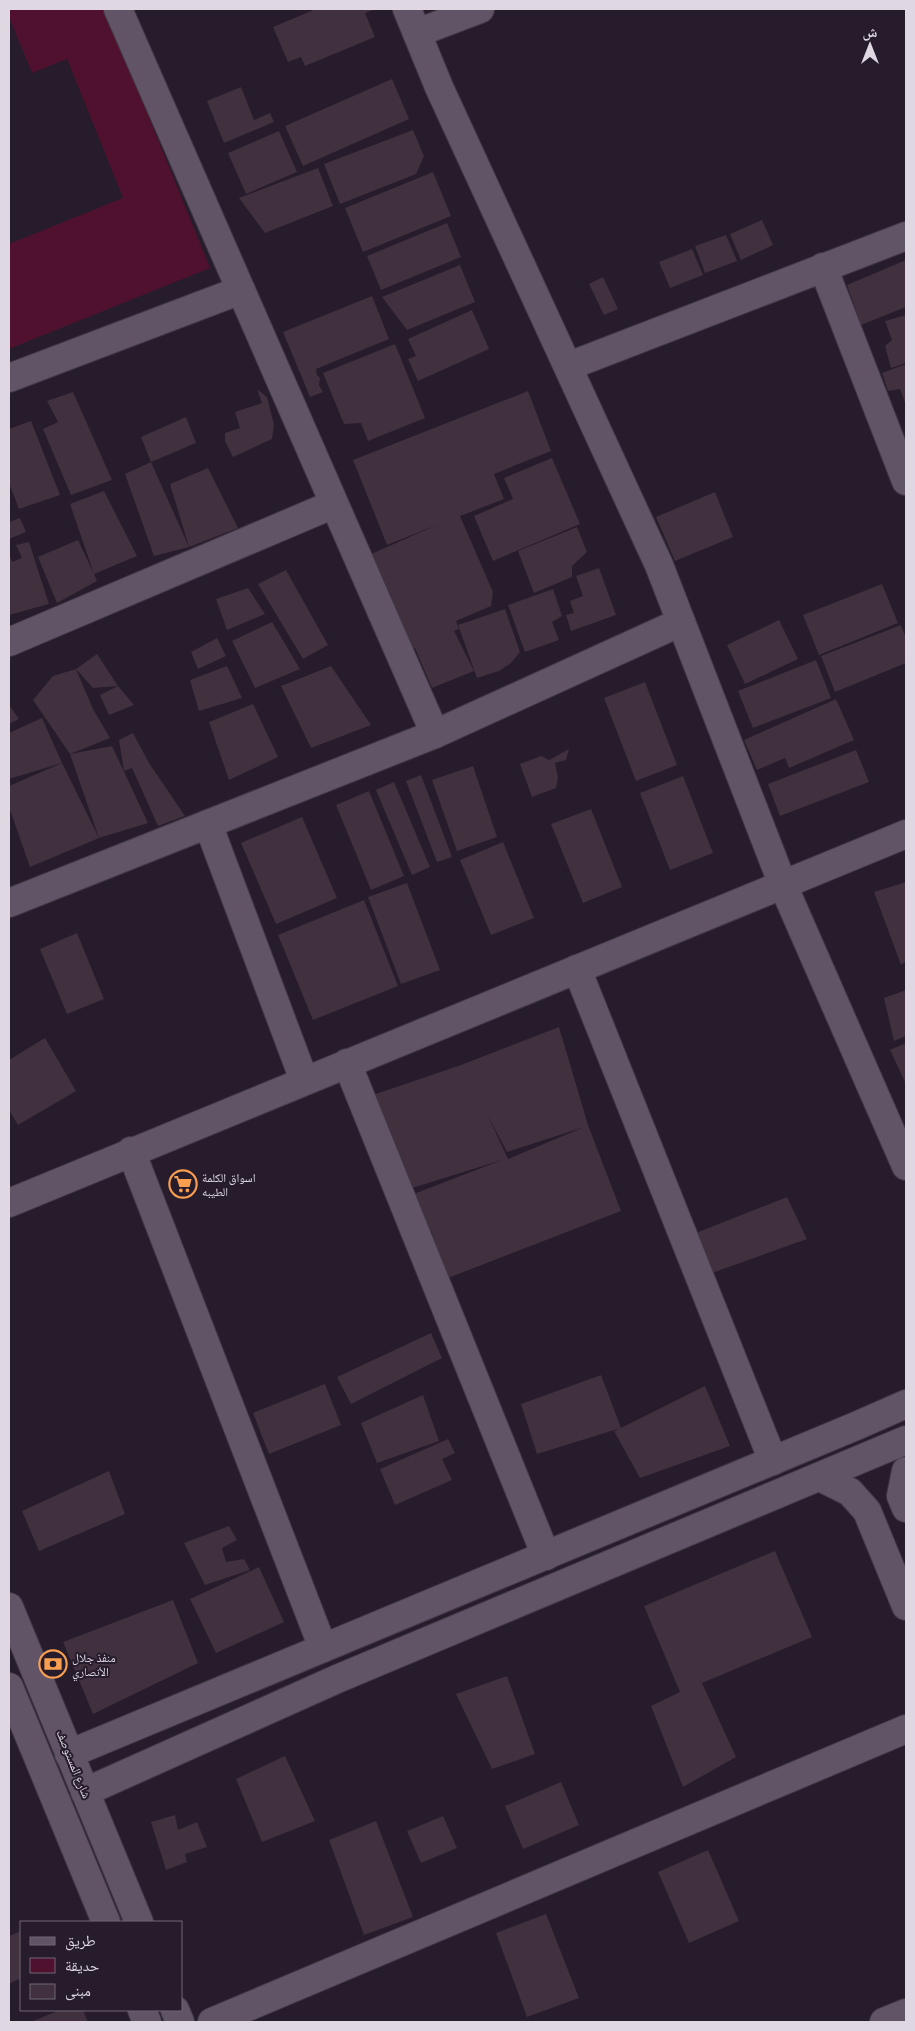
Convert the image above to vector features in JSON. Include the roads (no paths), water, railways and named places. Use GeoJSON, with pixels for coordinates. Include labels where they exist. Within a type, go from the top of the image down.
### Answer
{"type":"FeatureCollection","features":[{"type":"Feature","properties":{"kind":"street"},"geometry":{"type":"LineString","coordinates":[[118,9],[435,734]]}},
{"type":"Feature","properties":{"kind":"street"},"geometry":{"type":"LineString","coordinates":[[480,9],[412,21],[439,87],[659,565],[783,885],[906,1166]]}},
{"type":"Feature","properties":{"kind":"street"},"geometry":{"type":"LineString","coordinates":[[569,366],[906,236]]}},
{"type":"Feature","properties":{"kind":"street"},"geometry":{"type":"LineString","coordinates":[[823,267],[906,481]]}},
{"type":"Feature","properties":{"kind":"street"},"geometry":{"type":"LineString","coordinates":[[9,378],[241,290]]}},
{"type":"Feature","properties":{"kind":"street"},"geometry":{"type":"LineString","coordinates":[[9,642],[334,504]]}},
{"type":"Feature","properties":{"kind":"street"},"geometry":{"type":"LineString","coordinates":[[9,903],[435,734],[681,622]]}},
{"type":"Feature","properties":{"kind":"street"},"geometry":{"type":"LineString","coordinates":[[208,824],[304,1080]]}},
{"type":"Feature","properties":{"kind":"street"},"geometry":{"type":"LineString","coordinates":[[9,1203],[131,1151],[906,834]]}},
{"type":"Feature","properties":{"kind":"street"},"geometry":{"type":"LineString","coordinates":[[577,969],[773,1461]]}},
{"type":"Feature","properties":{"kind":"street"},"geometry":{"type":"LineString","coordinates":[[347,1063],[546,1556]]}},
{"type":"Feature","properties":{"kind":"street"},"geometry":{"type":"LineString","coordinates":[[131,1151],[323,1648],[337,1679]]}},
{"type":"Feature","properties":{"kind":"street"},"geometry":{"type":"LineString","coordinates":[[70,1754],[906,1404]]}},
{"type":"Feature","properties":{"kind":"street"},"geometry":{"type":"LineString","coordinates":[[85,1792],[337,1679],[906,1440]]}},
{"type":"Feature","properties":{"kind":"street"},"geometry":{"type":"LineString","coordinates":[[820,1477],[850,1492],[867,1511],[906,1606]]}},
{"type":"Feature","properties":{"kind":"street"},"geometry":{"type":"LineString","coordinates":[[867,1511],[905,1492]]}},
{"type":"Feature","properties":{"kind":"street","name":"شارع المستوصف"},"geometry":{"type":"LineString","coordinates":[[9,1607],[139,1921]]}},
{"type":"Feature","properties":{"kind":"street"},"geometry":{"type":"LineString","coordinates":[[9,1687],[106,1921]]}},
{"type":"Feature","properties":{"kind":"street"},"geometry":{"type":"LineString","coordinates":[[212,2022],[906,1729]]}},
{"type":"Feature","properties":{"kind":"street"},"geometry":{"type":"LineString","coordinates":[[884,2022],[906,2013]]}},
{"type":"Feature","properties":{"kind":"place","name":"اسواق الكلمة الطيبه"},"geometry":{"type":"Point","coordinates":[183,1184]}},
{"type":"Feature","properties":{"kind":"place","name":"منفذ جلال الأنصاري"},"geometry":{"type":"Point","coordinates":[53,1664]}}]}
